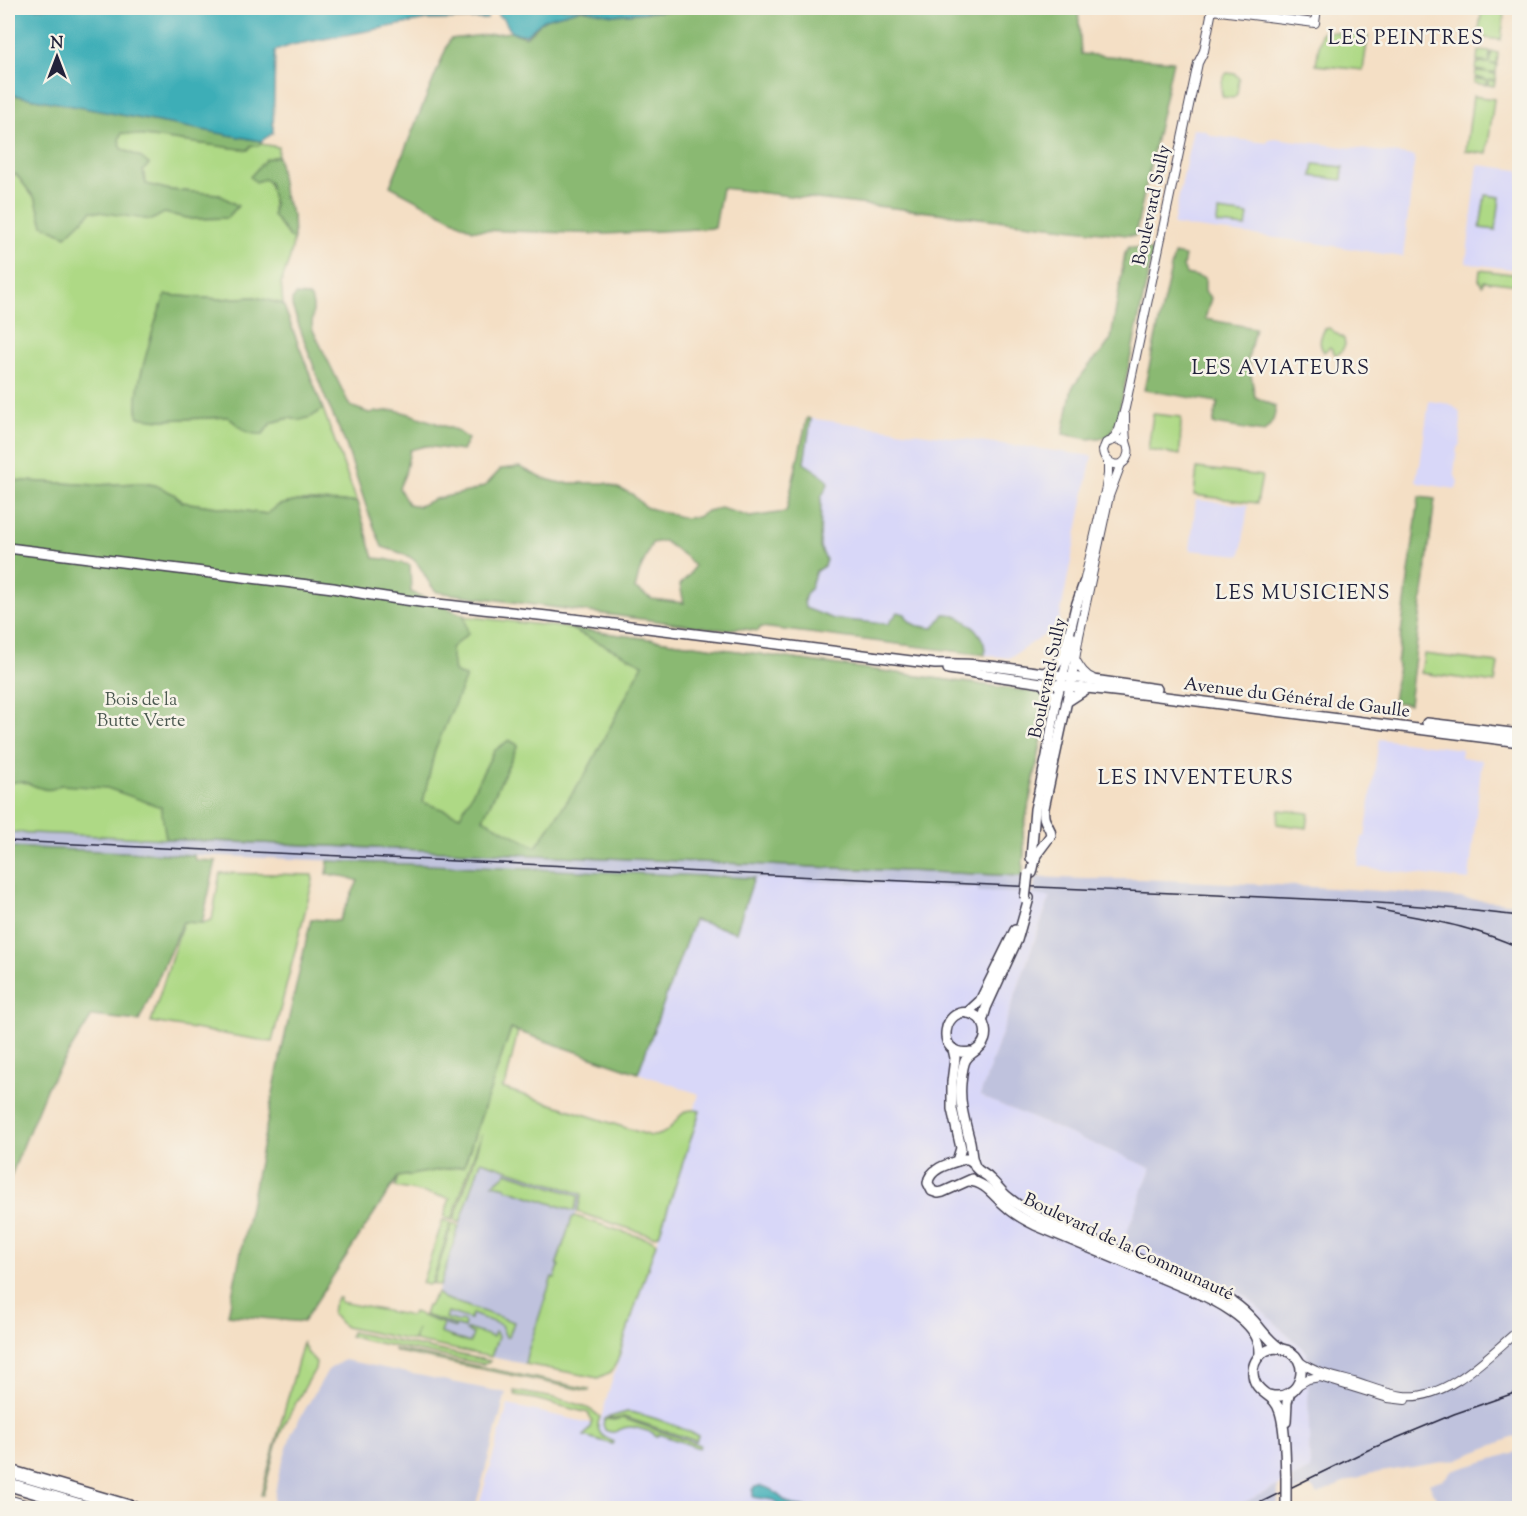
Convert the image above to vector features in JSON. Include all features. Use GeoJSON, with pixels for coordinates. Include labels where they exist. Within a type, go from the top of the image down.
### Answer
{"type":"FeatureCollection","features":[{"type":"Feature","properties":{"kind":"highway"},"geometry":{"type":"LineString","coordinates":[[8,1470],[134,1509]]}},
{"type":"Feature","properties":{"kind":"highway"},"geometry":{"type":"LineString","coordinates":[[8,1484],[88,1509]]}},
{"type":"Feature","properties":{"kind":"main road"},"geometry":{"type":"LineString","coordinates":[[8,548],[333,588],[428,597],[572,619],[935,664],[968,665],[1066,681]]}},
{"type":"Feature","properties":{"kind":"main road"},"geometry":{"type":"LineString","coordinates":[[1043,678],[1062,656],[1084,583]]}},
{"type":"Feature","properties":{"kind":"main road"},"geometry":{"type":"LineString","coordinates":[[1043,678],[1056,703]]}},
{"type":"Feature","properties":{"kind":"main road","name":"Avenue du Général de Gaulle"},"geometry":{"type":"LineString","coordinates":[[1066,681],[1098,681],[1386,719],[1520,734]]}},
{"type":"Feature","properties":{"kind":"main road","name":"Avenue du Général de Gaulle"},"geometry":{"type":"LineString","coordinates":[[1066,681],[1088,688],[1520,742]]}},
{"type":"Feature","properties":{"kind":"main road","name":"Boulevard Sully"},"geometry":{"type":"LineString","coordinates":[[1047,825],[1043,816],[1044,803],[1068,701],[1066,681]]}},
{"type":"Feature","properties":{"kind":"main road"},"geometry":{"type":"LineString","coordinates":[[1068,701],[1088,688]]}},
{"type":"Feature","properties":{"kind":"main road","name":"Boulevard Sully"},"geometry":{"type":"LineString","coordinates":[[1030,874],[1035,809],[1056,703]]}},
{"type":"Feature","properties":{"kind":"main road"},"geometry":{"type":"LineString","coordinates":[[982,1022],[986,1008],[1017,940],[1036,855],[1051,835],[1047,825],[1039,824],[1033,833],[1040,842],[1045,842]]}},
{"type":"Feature","properties":{"kind":"main road"},"geometry":{"type":"LineString","coordinates":[[968,1013],[976,1016],[982,1022],[986,1031],[985,1040],[979,1048],[963,1053],[949,1045],[946,1038],[947,1026],[955,1016],[968,1013],[980,1001],[1013,935],[1027,898]]}},
{"type":"Feature","properties":{"kind":"main road"},"geometry":{"type":"LineString","coordinates":[[953,1049],[955,1060],[952,1109],[961,1148],[957,1161]]}},
{"type":"Feature","properties":{"kind":"main road"},"geometry":{"type":"LineString","coordinates":[[971,1052],[964,1062],[960,1091],[962,1113],[975,1165],[975,1176],[969,1181],[941,1192],[932,1191],[928,1186],[927,1180],[931,1173],[957,1161],[966,1159],[975,1165]]}},
{"type":"Feature","properties":{"kind":"main road","name":"Boulevard de la Communauté"},"geometry":{"type":"LineString","coordinates":[[975,1165],[1013,1202],[1044,1220],[1225,1297],[1246,1313],[1270,1341],[1280,1348]]}},
{"type":"Feature","properties":{"kind":"main road","name":"Boulevard de la Communauté"},"geometry":{"type":"LineString","coordinates":[[969,1181],[984,1185],[1006,1207],[1035,1226],[1217,1302],[1248,1326],[1258,1340],[1260,1355]]}},
{"type":"Feature","properties":{"kind":"main road"},"geometry":{"type":"LineString","coordinates":[[1269,1395],[1281,1396],[1290,1392],[1298,1385],[1301,1375],[1299,1361],[1290,1352],[1280,1348],[1270,1349],[1260,1355],[1254,1365],[1254,1379],[1258,1388],[1269,1395],[1280,1412],[1285,1455],[1286,1507]]}},
{"type":"Feature","properties":{"kind":"main road"},"geometry":{"type":"LineString","coordinates":[[1285,1455],[1287,1402],[1290,1392]]}},
{"type":"Feature","properties":{"kind":"street","name":"Boulevard Sully"},"geometry":{"type":"LineString","coordinates":[[1125,408],[1198,63],[1204,51],[1212,10],[1315,23],[1317,8]]}},
{"type":"Feature","properties":{"kind":"street"},"geometry":{"type":"LineString","coordinates":[[1125,408],[1126,443],[1129,454],[1121,464],[1114,465],[1108,462],[1103,450],[1106,443],[1113,439],[1119,430],[1125,408]]}},
{"type":"Feature","properties":{"kind":"street"},"geometry":{"type":"LineString","coordinates":[[1113,439],[1126,443]]}},
{"type":"Feature","properties":{"kind":"street","name":"Boulevard Sully"},"geometry":{"type":"LineString","coordinates":[[1066,681],[1071,643],[1106,487],[1108,462]]}},
{"type":"Feature","properties":{"kind":"street","name":"Boulevard Sully"},"geometry":{"type":"LineString","coordinates":[[1056,703],[1075,659],[1109,496],[1121,464]]}},
{"type":"Feature","properties":{"kind":"street"},"geometry":{"type":"LineString","coordinates":[[1075,659],[1087,676],[1098,681]]}},
{"type":"Feature","properties":{"kind":"street"},"geometry":{"type":"LineString","coordinates":[[1299,1361],[1317,1371],[1370,1387],[1403,1396],[1416,1396],[1443,1388],[1458,1380],[1520,1329]]}},
{"type":"Feature","properties":{"kind":"street"},"geometry":{"type":"LineString","coordinates":[[1298,1385],[1308,1379],[1320,1377],[1388,1398],[1412,1401],[1452,1389],[1467,1378],[1485,1358]]}},
{"type":"Feature","properties":{"kind":"street"},"geometry":{"type":"LineString","coordinates":[[8,1499],[39,1509]]}},
{"type":"Feature","properties":{"kind":"shaded area"},"geometry":{"type":"Polygon","coordinates":[[[1193,129],[1204,130],[1212,136],[1267,143],[1274,138],[1415,156],[1403,257],[1316,243],[1173,225],[1193,129]]]}},
{"type":"Feature","properties":{"kind":"shaded area"},"geometry":{"type":"Polygon","coordinates":[[[1478,165],[1519,170],[1519,270],[1466,263],[1478,165]]]}},
{"type":"Feature","properties":{"kind":"shaded area"},"geometry":{"type":"Polygon","coordinates":[[[1429,401],[1450,404],[1459,411],[1461,432],[1454,473],[1458,482],[1456,489],[1416,481],[1429,401]]]}},
{"type":"Feature","properties":{"kind":"shaded area"},"geometry":{"type":"Polygon","coordinates":[[[807,418],[1092,456],[1058,626],[1009,658],[761,627],[807,418]]]}},
{"type":"Feature","properties":{"kind":"shaded area"},"geometry":{"type":"Polygon","coordinates":[[[1196,500],[1248,505],[1241,555],[1190,550],[1196,500]]]}},
{"type":"Feature","properties":{"kind":"shaded area"},"geometry":{"type":"Polygon","coordinates":[[[1379,739],[1462,749],[1461,757],[1482,760],[1469,880],[1358,867],[1362,837],[1365,837],[1379,739]]]}},
{"type":"Feature","properties":{"kind":"shaded area"},"geometry":{"type":"Polygon","coordinates":[[[8,832],[1022,876],[1022,893],[978,892],[978,888],[8,847],[8,832]]]}},
{"type":"Feature","properties":{"kind":"shaded area"},"geometry":{"type":"Polygon","coordinates":[[[1035,877],[1295,886],[1397,892],[1519,904],[1519,1435],[1455,1460],[1368,1474],[1317,1495],[1309,1486],[1292,1494],[1292,1479],[1310,1470],[1307,1352],[1246,1296],[1124,1240],[1151,1168],[980,1096],[1050,897],[1033,895],[1035,877]]]}},
{"type":"Feature","properties":{"kind":"shaded area"},"geometry":{"type":"Polygon","coordinates":[[[754,878],[978,888],[978,891],[1050,896],[980,1096],[1151,1168],[1124,1240],[1246,1296],[1307,1352],[1310,1470],[1233,1508],[478,1508],[508,1405],[599,1425],[661,1230],[699,1094],[638,1073],[694,920],[736,932],[754,878]]]}},
{"type":"Feature","properties":{"kind":"shaded area"},"geometry":{"type":"Polygon","coordinates":[[[480,1161],[583,1194],[525,1364],[491,1357],[496,1343],[467,1351],[420,1342],[480,1161]]]}},
{"type":"Feature","properties":{"kind":"shaded area"},"geometry":{"type":"Polygon","coordinates":[[[344,1360],[506,1393],[475,1508],[276,1508],[273,1503],[279,1473],[292,1432],[328,1370],[344,1360]]]}},
{"type":"Feature","properties":{"kind":"shaded area"},"geometry":{"type":"Polygon","coordinates":[[[1519,1451],[1519,1508],[1441,1508],[1429,1483],[1444,1479],[1452,1471],[1519,1451]]]}},
{"type":"Feature","properties":{"kind":"shaded area"},"geometry":{"type":"Polygon","coordinates":[[[1278,1486],[1278,1503],[1266,1508],[1233,1508],[1278,1486]]]}},
{"type":"Feature","properties":{"kind":"green space"},"geometry":{"type":"Polygon","coordinates":[[[685,8],[1078,8],[1081,54],[1173,61],[1135,236],[722,188],[715,228],[606,234],[473,230],[390,186],[450,39],[511,32],[526,37],[545,19],[582,9],[613,15],[685,8]]]}},
{"type":"Feature","properties":{"kind":"green space"},"geometry":{"type":"Polygon","coordinates":[[[1482,8],[1505,9],[1501,40],[1478,37],[1482,8]]]}},
{"type":"Feature","properties":{"kind":"green space"},"geometry":{"type":"Polygon","coordinates":[[[1324,31],[1368,36],[1363,70],[1316,65],[1321,33],[1324,31]]]}},
{"type":"Feature","properties":{"kind":"green space"},"geometry":{"type":"Polygon","coordinates":[[[1478,51],[1490,52],[1489,63],[1477,61],[1478,51]]]}},
{"type":"Feature","properties":{"kind":"green space"},"geometry":{"type":"Polygon","coordinates":[[[1492,52],[1498,53],[1497,64],[1490,64],[1497,65],[1496,72],[1489,73],[1496,74],[1495,80],[1489,80],[1495,81],[1494,86],[1488,85],[1488,80],[1486,85],[1474,83],[1475,79],[1487,80],[1475,77],[1476,71],[1488,72],[1476,70],[1477,63],[1489,63],[1492,52]]]}},
{"type":"Feature","properties":{"kind":"green space"},"geometry":{"type":"Polygon","coordinates":[[[1227,73],[1235,74],[1239,78],[1237,94],[1233,98],[1223,97],[1222,94],[1222,81],[1227,73]]]}},
{"type":"Feature","properties":{"kind":"green space"},"geometry":{"type":"Polygon","coordinates":[[[8,94],[261,141],[261,144],[251,146],[248,150],[122,133],[119,140],[122,149],[149,164],[143,171],[146,184],[170,190],[218,194],[238,206],[227,218],[192,219],[164,213],[152,220],[92,211],[66,236],[43,225],[36,200],[16,174],[8,176],[8,94]]]}},
{"type":"Feature","properties":{"kind":"green space"},"geometry":{"type":"Polygon","coordinates":[[[1473,96],[1494,99],[1487,154],[1466,151],[1473,96]]]}},
{"type":"Feature","properties":{"kind":"green space"},"geometry":{"type":"Polygon","coordinates":[[[122,133],[248,150],[251,146],[261,144],[278,147],[278,156],[266,159],[264,179],[269,182],[270,186],[273,215],[290,238],[294,238],[281,283],[283,304],[255,297],[219,299],[166,295],[137,408],[138,416],[160,420],[228,417],[245,431],[263,434],[271,423],[289,418],[300,420],[311,417],[323,409],[357,502],[298,501],[279,505],[267,514],[182,502],[174,494],[155,485],[141,483],[96,485],[8,480],[8,176],[16,174],[36,200],[43,225],[86,217],[91,211],[164,213],[192,219],[227,218],[237,206],[218,194],[170,190],[146,184],[140,157],[122,149],[119,140],[122,133]]]}},
{"type":"Feature","properties":{"kind":"green space"},"geometry":{"type":"Polygon","coordinates":[[[278,156],[284,196],[293,216],[294,238],[290,238],[273,215],[274,204],[269,182],[264,179],[256,182],[250,177],[266,159],[278,156]]]}},
{"type":"Feature","properties":{"kind":"green space"},"geometry":{"type":"Polygon","coordinates":[[[1314,164],[1343,167],[1342,180],[1312,176],[1314,164]]]}},
{"type":"Feature","properties":{"kind":"green space"},"geometry":{"type":"Polygon","coordinates":[[[1485,195],[1500,197],[1496,230],[1480,228],[1485,195]]]}},
{"type":"Feature","properties":{"kind":"green space"},"geometry":{"type":"Polygon","coordinates":[[[1218,211],[1248,215],[1246,227],[1217,224],[1218,211]]]}},
{"type":"Feature","properties":{"kind":"green space"},"geometry":{"type":"Polygon","coordinates":[[[1129,247],[1153,251],[1118,417],[1107,437],[1088,439],[1063,434],[1072,388],[1111,339],[1125,253],[1129,247]]]}},
{"type":"Feature","properties":{"kind":"green space"},"geometry":{"type":"Polygon","coordinates":[[[1174,254],[1185,256],[1183,267],[1186,274],[1205,278],[1205,292],[1211,298],[1205,319],[1255,328],[1248,359],[1255,397],[1275,406],[1273,421],[1264,432],[1213,424],[1218,402],[1144,390],[1174,254]]]}},
{"type":"Feature","properties":{"kind":"green space"},"geometry":{"type":"Polygon","coordinates":[[[1480,270],[1519,275],[1519,285],[1484,281],[1482,285],[1479,280],[1480,270]]]}},
{"type":"Feature","properties":{"kind":"green space"},"geometry":{"type":"Polygon","coordinates":[[[166,295],[219,299],[255,297],[283,304],[323,409],[311,417],[300,420],[289,418],[271,423],[263,434],[252,434],[228,417],[160,420],[138,417],[137,399],[141,374],[166,295]]]}},
{"type":"Feature","properties":{"kind":"green space"},"geometry":{"type":"Polygon","coordinates":[[[296,295],[311,298],[312,328],[350,406],[369,413],[395,410],[410,414],[456,430],[468,439],[462,451],[425,446],[410,450],[405,474],[399,488],[408,504],[419,506],[435,499],[472,491],[486,485],[501,469],[520,467],[542,478],[561,483],[606,483],[632,494],[645,507],[684,518],[697,517],[707,511],[721,508],[750,517],[786,512],[807,418],[811,419],[804,463],[826,478],[828,484],[821,498],[820,547],[826,560],[824,566],[816,571],[806,594],[805,608],[834,619],[888,624],[898,612],[905,614],[913,624],[934,628],[944,614],[949,614],[961,618],[976,631],[984,643],[985,655],[761,627],[758,631],[738,628],[725,630],[437,592],[414,560],[382,547],[346,445],[324,395],[292,306],[292,300],[296,295]],[[664,541],[652,543],[635,589],[652,599],[684,603],[680,585],[694,566],[664,541]]]}},
{"type":"Feature","properties":{"kind":"green space"},"geometry":{"type":"Polygon","coordinates":[[[1329,328],[1344,339],[1345,345],[1336,355],[1330,347],[1324,352],[1321,346],[1322,335],[1325,329],[1329,328]]]}},
{"type":"Feature","properties":{"kind":"green space"},"geometry":{"type":"Polygon","coordinates":[[[1153,414],[1181,417],[1180,455],[1148,450],[1153,414]]]}},
{"type":"Feature","properties":{"kind":"green space"},"geometry":{"type":"Polygon","coordinates":[[[1197,468],[1262,476],[1257,503],[1194,495],[1197,468]]]}},
{"type":"Feature","properties":{"kind":"green space","name":"Bois de la Butte Verte"},"geometry":{"type":"Polygon","coordinates":[[[8,480],[96,485],[141,483],[155,485],[174,494],[182,502],[267,514],[279,505],[298,501],[357,502],[374,558],[410,565],[411,592],[464,615],[468,634],[451,648],[454,672],[466,677],[435,750],[423,802],[460,816],[494,751],[509,740],[518,745],[483,819],[536,847],[586,773],[643,664],[569,628],[1043,693],[1047,698],[1048,708],[1023,833],[1022,876],[166,839],[161,807],[107,788],[60,785],[47,790],[21,782],[8,785],[8,480]]]}},
{"type":"Feature","properties":{"kind":"green space"},"geometry":{"type":"Polygon","coordinates":[[[1419,497],[1435,499],[1409,704],[1393,702],[1419,497]]]}},
{"type":"Feature","properties":{"kind":"green space","name":"Bois de la Butte Verte"},"geometry":{"type":"Polygon","coordinates":[[[8,565],[569,628],[1043,693],[1047,698],[1048,708],[1023,833],[1022,876],[8,832],[8,565]]]}},
{"type":"Feature","properties":{"kind":"green space"},"geometry":{"type":"Polygon","coordinates":[[[1424,654],[1498,663],[1495,683],[1421,673],[1424,654]]]}},
{"type":"Feature","properties":{"kind":"green space"},"geometry":{"type":"Polygon","coordinates":[[[1279,810],[1309,813],[1307,828],[1277,824],[1279,810]]]}},
{"type":"Feature","properties":{"kind":"green space"},"geometry":{"type":"Polygon","coordinates":[[[8,847],[194,855],[195,860],[216,861],[202,923],[183,922],[139,1021],[92,1016],[47,1087],[8,1183],[8,847]]]}},
{"type":"Feature","properties":{"kind":"green space"},"geometry":{"type":"Polygon","coordinates":[[[328,861],[754,878],[736,932],[694,920],[638,1073],[511,1029],[464,1166],[398,1177],[303,1322],[228,1315],[311,919],[339,921],[358,881],[327,874],[328,861]]]}},
{"type":"Feature","properties":{"kind":"green space"},"geometry":{"type":"Polygon","coordinates":[[[220,873],[312,875],[313,880],[272,1042],[151,1022],[183,922],[202,923],[212,920],[220,873]]]}},
{"type":"Feature","properties":{"kind":"green space"},"geometry":{"type":"Polygon","coordinates":[[[511,1029],[518,1031],[506,1083],[502,1088],[651,1136],[660,1135],[666,1131],[685,1112],[700,1111],[659,1235],[652,1236],[577,1212],[582,1194],[481,1161],[460,1223],[454,1220],[481,1134],[452,1220],[444,1217],[450,1198],[395,1187],[398,1176],[464,1166],[511,1029]]]}},
{"type":"Feature","properties":{"kind":"green space"},"geometry":{"type":"Polygon","coordinates":[[[506,1172],[579,1196],[574,1211],[493,1184],[506,1172]]]}},
{"type":"Feature","properties":{"kind":"green space"},"geometry":{"type":"Polygon","coordinates":[[[575,1216],[656,1243],[617,1362],[611,1372],[598,1378],[525,1364],[552,1277],[555,1278],[559,1266],[557,1263],[572,1218],[575,1216]]]}},
{"type":"Feature","properties":{"kind":"green space"},"geometry":{"type":"Polygon","coordinates":[[[443,1220],[451,1223],[432,1283],[428,1285],[422,1283],[443,1220]]]}},
{"type":"Feature","properties":{"kind":"green space"},"geometry":{"type":"Polygon","coordinates":[[[452,1224],[459,1226],[440,1286],[433,1284],[452,1224]]]}},
{"type":"Feature","properties":{"kind":"green space"},"geometry":{"type":"Polygon","coordinates":[[[437,1293],[443,1298],[514,1322],[509,1337],[506,1337],[501,1325],[472,1314],[470,1319],[448,1312],[446,1318],[464,1322],[464,1328],[424,1315],[427,1306],[437,1293]]]}},
{"type":"Feature","properties":{"kind":"green space"},"geometry":{"type":"Polygon","coordinates":[[[337,1298],[340,1298],[340,1302],[411,1316],[413,1312],[419,1314],[456,1328],[443,1324],[440,1333],[470,1343],[473,1334],[465,1330],[468,1331],[468,1329],[493,1337],[495,1332],[498,1337],[491,1357],[414,1341],[417,1329],[413,1341],[345,1327],[332,1315],[337,1298]]]}},
{"type":"Feature","properties":{"kind":"green space"},"geometry":{"type":"Polygon","coordinates":[[[351,1332],[490,1361],[483,1364],[363,1340],[350,1336],[351,1332]]]}},
{"type":"Feature","properties":{"kind":"green space"},"geometry":{"type":"Polygon","coordinates":[[[303,1343],[316,1362],[315,1369],[284,1424],[263,1495],[261,1495],[303,1343]]]}},
{"type":"Feature","properties":{"kind":"green space"},"geometry":{"type":"Polygon","coordinates":[[[393,1349],[589,1389],[589,1391],[398,1352],[393,1349]]]}},
{"type":"Feature","properties":{"kind":"green space"},"geometry":{"type":"Polygon","coordinates":[[[514,1391],[560,1399],[592,1411],[600,1417],[598,1426],[600,1433],[614,1442],[613,1444],[584,1436],[592,1420],[588,1413],[516,1396],[514,1391]]]}},
{"type":"Feature","properties":{"kind":"green space"},"geometry":{"type":"Polygon","coordinates":[[[627,1412],[663,1421],[698,1436],[696,1441],[624,1417],[606,1418],[627,1412]]]}},
{"type":"Feature","properties":{"kind":"green space"},"geometry":{"type":"Polygon","coordinates":[[[622,1418],[700,1445],[699,1448],[659,1434],[656,1437],[653,1433],[635,1427],[625,1427],[615,1432],[605,1430],[603,1424],[605,1419],[622,1418]]]}},
{"type":"Feature","properties":{"kind":"water"},"geometry":{"type":"Polygon","coordinates":[[[8,8],[490,8],[487,19],[426,20],[292,45],[275,51],[273,133],[261,141],[8,94],[8,8]]]}},
{"type":"Feature","properties":{"kind":"water"},"geometry":{"type":"Polygon","coordinates":[[[497,8],[685,8],[613,15],[582,9],[545,19],[526,35],[511,32],[504,19],[498,16],[497,8]]]}},
{"type":"Feature","properties":{"kind":"water"},"geometry":{"type":"Polygon","coordinates":[[[760,1486],[770,1489],[793,1505],[807,1508],[784,1508],[773,1500],[753,1497],[753,1490],[760,1486]]]}},
{"type":"Feature","properties":{"kind":"railway"},"geometry":{"type":"LineString","coordinates":[[8,841],[1351,901],[1520,916]]}},
{"type":"Feature","properties":{"kind":"railway"},"geometry":{"type":"LineString","coordinates":[[1376,909],[1467,929],[1520,948]]}},
{"type":"Feature","properties":{"kind":"railway"},"geometry":{"type":"LineString","coordinates":[[1249,1508],[1368,1450],[1454,1414],[1520,1391]]}},
{"type":"Feature","properties":{"kind":"district","name":"LES PEINTRES"},"geometry":{"type":"Point","coordinates":[1406,37]}},
{"type":"Feature","properties":{"kind":"district","name":"LES AVIATEURS"},"geometry":{"type":"Point","coordinates":[1281,367]}},
{"type":"Feature","properties":{"kind":"district","name":"LES MUSICIENS"},"geometry":{"type":"Point","coordinates":[1303,592]}},
{"type":"Feature","properties":{"kind":"district","name":"LES INVENTEURS"},"geometry":{"type":"Point","coordinates":[1196,777]}}]}
